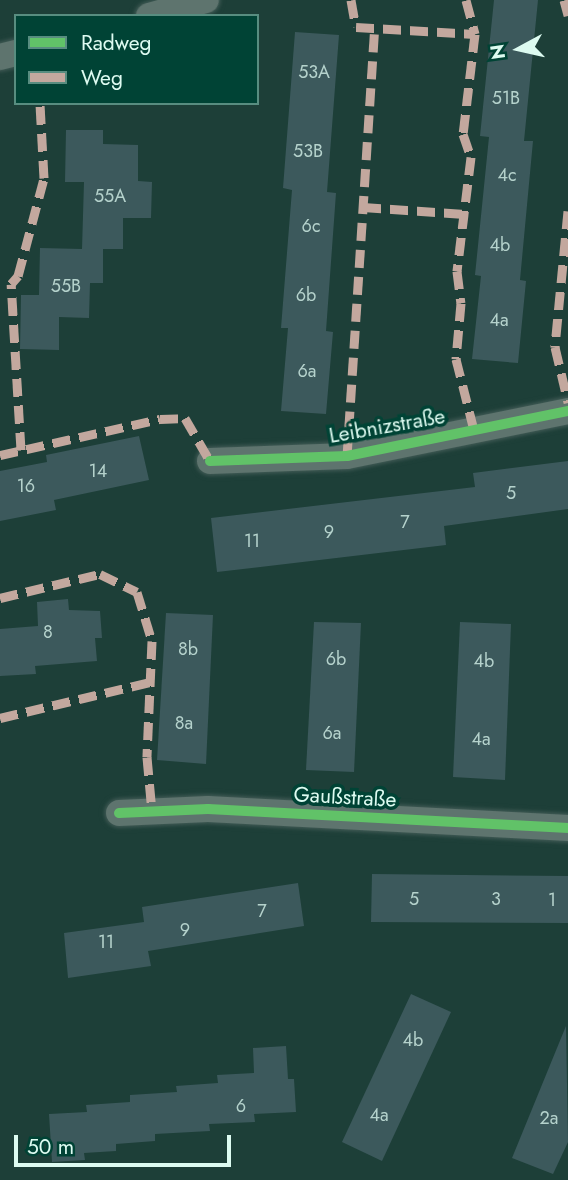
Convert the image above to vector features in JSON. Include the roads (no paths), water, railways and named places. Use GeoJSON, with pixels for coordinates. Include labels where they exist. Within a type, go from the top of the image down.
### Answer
{"type":"FeatureCollection","features":[{"type":"Feature","properties":{"kind":"street"},"geometry":{"type":"LineString","coordinates":[[156,14],[206,0]]}},
{"type":"Feature","properties":{"kind":"street","name":"Leibnizstraße"},"geometry":{"type":"LineString","coordinates":[[210,461],[347,456],[568,411]]}},
{"type":"Feature","properties":{"kind":"street","name":"Gaußstraße"},"geometry":{"type":"LineString","coordinates":[[119,813],[208,809],[568,828]]}}]}
